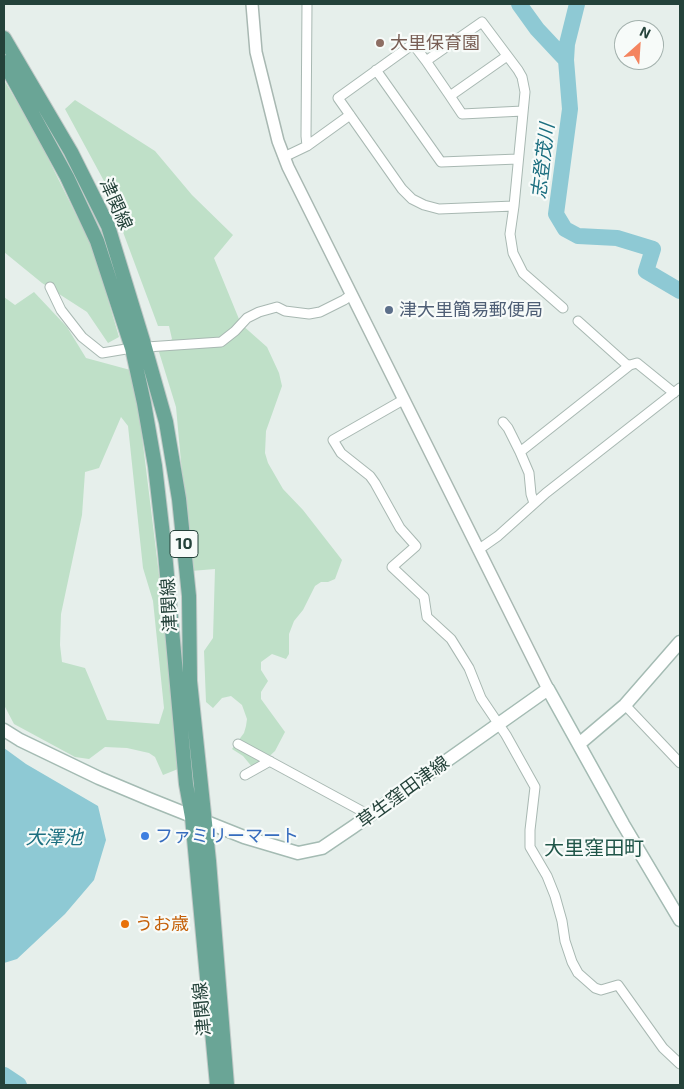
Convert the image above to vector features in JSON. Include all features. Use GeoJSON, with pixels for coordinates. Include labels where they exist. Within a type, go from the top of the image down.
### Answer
{"type":"FeatureCollection","features":[{"type":"Feature","properties":{"kind":"main road","name":"津関線"},"geometry":{"type":"LineString","coordinates":[[4,38],[72,152],[108,226],[139,348],[156,466],[186,784],[198,819],[227,1085]]}},
{"type":"Feature","properties":{"kind":"main road","name":"津関線"},"geometry":{"type":"LineString","coordinates":[[4,62],[68,177],[139,348],[166,422],[179,499],[189,596],[190,681],[217,1085]]}},
{"type":"Feature","properties":{"kind":"main road"},"geometry":{"type":"LineString","coordinates":[[579,744],[625,705],[680,642]]}},
{"type":"Feature","properties":{"kind":"main road","name":"草生窪田津線"},"geometry":{"type":"LineString","coordinates":[[4,730],[20,740],[99,778],[198,819],[267,845],[298,853],[322,848],[548,689]]}},
{"type":"Feature","properties":{"kind":"main road"},"geometry":{"type":"LineString","coordinates":[[548,689],[623,824],[680,920]]}},
{"type":"Feature","properties":{"kind":"street"},"geometry":{"type":"LineString","coordinates":[[252,4],[256,52],[278,141],[284,157],[306,205],[548,689]]}},
{"type":"Feature","properties":{"kind":"street"},"geometry":{"type":"LineString","coordinates":[[307,4],[306,136],[308,146]]}},
{"type":"Feature","properties":{"kind":"street"},"geometry":{"type":"LineString","coordinates":[[426,61],[482,22],[522,77],[525,92],[510,234],[512,253],[518,265],[530,280],[564,308]]}},
{"type":"Feature","properties":{"kind":"street"},"geometry":{"type":"LineString","coordinates":[[514,206],[439,209],[412,199],[402,189],[338,98],[413,44],[462,114],[523,111]]}},
{"type":"Feature","properties":{"kind":"street"},"geometry":{"type":"LineString","coordinates":[[450,96],[507,56]]}},
{"type":"Feature","properties":{"kind":"street"},"geometry":{"type":"LineString","coordinates":[[376,70],[441,162],[518,158]]}},
{"type":"Feature","properties":{"kind":"street"},"geometry":{"type":"LineString","coordinates":[[284,157],[308,146],[350,116]]}},
{"type":"Feature","properties":{"kind":"street"},"geometry":{"type":"LineString","coordinates":[[50,288],[61,310],[82,336],[102,353],[139,348],[221,342],[247,318],[259,312],[277,307],[285,311],[309,314],[320,312],[351,295]]}},
{"type":"Feature","properties":{"kind":"street"},"geometry":{"type":"LineString","coordinates":[[578,321],[626,364],[630,365]]}},
{"type":"Feature","properties":{"kind":"street"},"geometry":{"type":"LineString","coordinates":[[478,550],[678,391],[636,363],[630,365],[520,452]]}},
{"type":"Feature","properties":{"kind":"street"},"geometry":{"type":"LineString","coordinates":[[403,400],[333,440],[341,453],[370,476],[400,528],[416,546],[392,567],[424,597],[427,617],[451,639],[469,668],[481,698],[535,787],[530,847],[547,876],[555,896],[565,941],[578,973],[595,988],[601,990],[618,985],[663,1048],[680,1064]]}},
{"type":"Feature","properties":{"kind":"street"},"geometry":{"type":"LineString","coordinates":[[503,422],[520,452],[528,473],[534,504]]}},
{"type":"Feature","properties":{"kind":"street"},"geometry":{"type":"LineString","coordinates":[[625,705],[680,763]]}},
{"type":"Feature","properties":{"kind":"street"},"geometry":{"type":"LineString","coordinates":[[238,744],[369,815]]}},
{"type":"Feature","properties":{"kind":"street"},"geometry":{"type":"LineString","coordinates":[[245,775],[270,761]]}},
{"type":"Feature","properties":{"kind":"green space"},"geometry":{"type":"Polygon","coordinates":[[[4,80],[34,130],[94,251],[119,337],[108,343],[87,312],[42,283],[4,252],[4,80]]]}},
{"type":"Feature","properties":{"kind":"green space"},"geometry":{"type":"Polygon","coordinates":[[[75,100],[155,151],[192,195],[233,235],[214,258],[241,324],[267,347],[279,373],[282,386],[266,431],[265,453],[268,463],[283,489],[303,510],[342,560],[335,579],[321,582],[315,586],[303,610],[294,621],[289,634],[289,654],[286,659],[272,654],[261,662],[261,670],[268,681],[261,692],[261,699],[285,732],[275,751],[260,765],[253,768],[243,756],[232,749],[244,733],[246,726],[247,719],[242,705],[231,696],[222,698],[213,708],[206,702],[204,651],[213,638],[215,569],[191,571],[176,407],[159,352],[172,339],[169,326],[158,326],[104,181],[65,109],[75,100]]]}},
{"type":"Feature","properties":{"kind":"green space"},"geometry":{"type":"Polygon","coordinates":[[[34,292],[67,327],[86,358],[134,371],[162,599],[178,769],[163,775],[155,757],[149,753],[127,748],[105,747],[89,759],[75,757],[14,724],[4,705],[4,297],[15,305],[34,292]],[[121,417],[99,468],[85,472],[82,515],[61,614],[60,645],[62,662],[85,668],[107,720],[159,724],[164,708],[153,601],[143,568],[128,426],[121,417]]]}},
{"type":"Feature","properties":{"kind":"water","name":"大澤池"},"geometry":{"type":"Polygon","coordinates":[[[4,748],[26,764],[98,806],[106,840],[94,880],[65,914],[17,959],[4,963],[4,748]]]}},
{"type":"Feature","properties":{"kind":"waterway"},"geometry":{"type":"LineString","coordinates":[[519,4],[537,29],[566,60]]}},
{"type":"Feature","properties":{"kind":"waterway","name":"志登茂川"},"geometry":{"type":"LineString","coordinates":[[577,4],[567,44],[566,60],[570,109],[556,214],[565,229],[578,236],[617,238],[653,249],[646,271],[680,291]]}},
{"type":"Feature","properties":{"kind":"waterway"},"geometry":{"type":"LineString","coordinates":[[4,1075],[19,1085]]}},
{"type":"Feature","properties":{"kind":"place","name":"大里保育園"},"geometry":{"type":"Point","coordinates":[380,43]}},
{"type":"Feature","properties":{"kind":"place","name":"津大里簡易郵便局"},"geometry":{"type":"Point","coordinates":[389,310]}},
{"type":"Feature","properties":{"kind":"place","name":"ファミリーマート"},"geometry":{"type":"Point","coordinates":[145,836]}},
{"type":"Feature","properties":{"kind":"place","name":"うお歳"},"geometry":{"type":"Point","coordinates":[125,924]}},
{"type":"Feature","properties":{"kind":"district","name":"大里窪田町"},"geometry":{"type":"Point","coordinates":[594,848]}}]}
